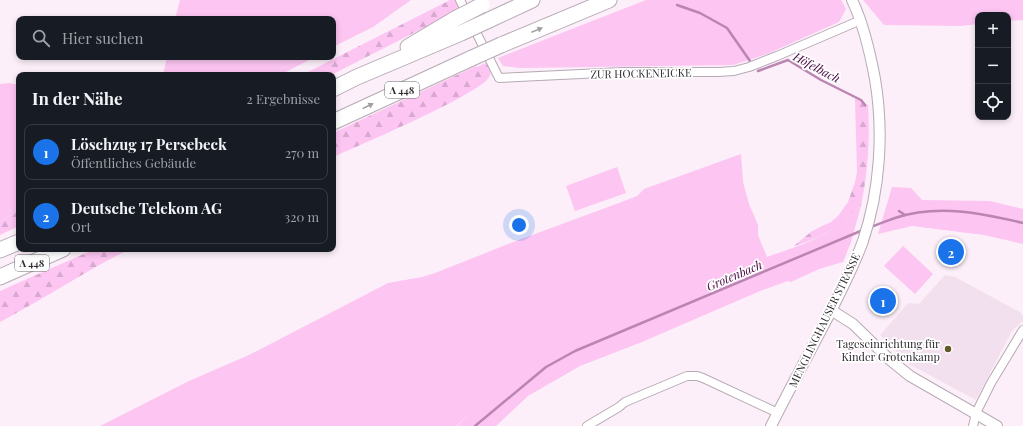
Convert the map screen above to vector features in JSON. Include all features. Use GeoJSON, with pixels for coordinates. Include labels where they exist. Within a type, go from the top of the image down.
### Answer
{"type":"FeatureCollection","features":[{"type":"Feature","properties":{"kind":"highway","name":"A 448"},"geometry":{"type":"LineString","coordinates":[[336,88],[357,77],[462,33],[532,0]]}},
{"type":"Feature","properties":{"kind":"highway","name":"A 448"},"geometry":{"type":"LineString","coordinates":[[336,121],[501,45],[610,0]]}},
{"type":"Feature","properties":{"kind":"highway","name":"A 448"},"geometry":{"type":"LineString","coordinates":[[357,77],[455,19],[487,2]]}},
{"type":"Feature","properties":{"kind":"highway","name":"A 448"},"geometry":{"type":"LineString","coordinates":[[0,250],[16,243]]}},
{"type":"Feature","properties":{"kind":"highway","name":"A 448"},"geometry":{"type":"LineString","coordinates":[[0,277],[57,252]]}},
{"type":"Feature","properties":{"kind":"street","name":"ZUR HOCKENEICKE"},"geometry":{"type":"LineString","coordinates":[[460,0],[499,78],[623,72],[718,72],[734,70],[749,67],[777,56],[861,20]]}},
{"type":"Feature","properties":{"kind":"street","name":"MENGLINGHAUSER STRASSE"},"geometry":{"type":"LineString","coordinates":[[771,426],[850,274],[864,237],[875,193],[878,163],[879,112],[872,61],[861,20],[852,0]]}},
{"type":"Feature","properties":{"kind":"street"},"geometry":{"type":"LineString","coordinates":[[831,310],[854,324],[889,359],[910,376],[997,426]]}},
{"type":"Feature","properties":{"kind":"street"},"geometry":{"type":"LineString","coordinates":[[973,426],[976,414],[1002,364],[1023,330]]}},
{"type":"Feature","properties":{"kind":"street"},"geometry":{"type":"LineString","coordinates":[[591,425],[635,397],[679,378],[692,375],[709,381],[778,413]]}},
{"type":"Feature","properties":{"kind":"shaded area","name":"Tageseinrichtung für Kinder Grotenkamp"},"geometry":{"type":"Polygon","coordinates":[[[945,275],[955,277],[1020,312],[1023,316],[1023,321],[1012,331],[976,400],[907,363],[880,335],[908,303],[919,304],[945,275]]]}},
{"type":"Feature","properties":{"kind":"green space"},"geometry":{"type":"Polygon","coordinates":[[[180,0],[411,0],[373,27],[336,46],[336,16],[176,16],[180,0]]]}},
{"type":"Feature","properties":{"kind":"green space"},"geometry":{"type":"Polygon","coordinates":[[[450,0],[455,0],[459,10],[336,72],[308,72],[332,60],[336,60],[336,58],[450,0]]]}},
{"type":"Feature","properties":{"kind":"green space"},"geometry":{"type":"Polygon","coordinates":[[[646,0],[841,0],[846,9],[839,22],[767,54],[733,65],[520,68],[503,66],[498,58],[646,0]]]}},
{"type":"Feature","properties":{"kind":"green space"},"geometry":{"type":"Polygon","coordinates":[[[863,0],[1023,0],[1023,20],[1011,21],[1011,12],[975,12],[975,24],[961,26],[884,25],[863,0]]]}},
{"type":"Feature","properties":{"kind":"green space"},"geometry":{"type":"Polygon","coordinates":[[[166,60],[309,60],[286,72],[164,72],[166,60]]]}},
{"type":"Feature","properties":{"kind":"green space"},"geometry":{"type":"Polygon","coordinates":[[[488,62],[491,72],[489,77],[481,85],[443,107],[391,132],[336,156],[336,132],[476,66],[477,67],[488,62]]]}},
{"type":"Feature","properties":{"kind":"green space"},"geometry":{"type":"Polygon","coordinates":[[[9,83],[16,84],[16,213],[0,221],[0,84],[9,83]]]}},
{"type":"Feature","properties":{"kind":"green space"},"geometry":{"type":"Polygon","coordinates":[[[855,98],[868,105],[868,156],[861,206],[828,232],[794,246],[812,231],[831,222],[838,216],[848,202],[857,172],[855,98]]]}},
{"type":"Feature","properties":{"kind":"green space"},"geometry":{"type":"Polygon","coordinates":[[[741,154],[743,182],[749,204],[758,225],[758,235],[767,257],[801,245],[826,233],[861,206],[851,242],[843,262],[819,269],[791,282],[788,281],[760,291],[642,342],[580,366],[528,396],[496,426],[457,426],[472,412],[456,426],[100,426],[189,381],[249,355],[388,283],[422,277],[435,273],[637,196],[644,189],[741,154]]]}},
{"type":"Feature","properties":{"kind":"green space"},"geometry":{"type":"Polygon","coordinates":[[[617,167],[626,193],[575,211],[566,186],[617,167]]]}},
{"type":"Feature","properties":{"kind":"green space"},"geometry":{"type":"Polygon","coordinates":[[[892,187],[911,188],[922,200],[990,201],[1023,209],[1023,244],[984,235],[912,226],[878,234],[892,187]]]}},
{"type":"Feature","properties":{"kind":"green space"},"geometry":{"type":"Polygon","coordinates":[[[16,213],[16,227],[0,235],[0,221],[16,213]]]}},
{"type":"Feature","properties":{"kind":"green space"},"geometry":{"type":"Polygon","coordinates":[[[903,246],[933,274],[915,294],[884,266],[903,246]]]}},
{"type":"Feature","properties":{"kind":"green space"},"geometry":{"type":"Polygon","coordinates":[[[88,252],[124,252],[0,322],[0,291],[88,252]]]}},
{"type":"Feature","properties":{"kind":"waterway","name":"Höfelbach"},"geometry":{"type":"LineString","coordinates":[[677,5],[700,13],[727,28],[750,61]]}},
{"type":"Feature","properties":{"kind":"waterway","name":"Höfelbach"},"geometry":{"type":"LineString","coordinates":[[758,71],[788,60],[821,80],[861,100],[865,105]]}},
{"type":"Feature","properties":{"kind":"waterway","name":"Grotenbach"},"geometry":{"type":"LineString","coordinates":[[899,211],[905,215]]}},
{"type":"Feature","properties":{"kind":"waterway","name":"Grotenbach"},"geometry":{"type":"LineString","coordinates":[[869,228],[895,218],[927,211],[975,213],[1023,223]]}},
{"type":"Feature","properties":{"kind":"waterway","name":"Grotenbach"},"geometry":{"type":"LineString","coordinates":[[475,426],[546,367],[575,351],[863,230]]}},
{"type":"Feature","properties":{"kind":"place","name":"Deutsche Telekom AG"},"geometry":{"type":"Point","coordinates":[951,252]}},
{"type":"Feature","properties":{"kind":"place","name":"Löschzug 17 Persebeck"},"geometry":{"type":"Point","coordinates":[883,301]}},
{"type":"Feature","properties":{"kind":"place","name":"Tageseinrichtung für Kinder Grotenkamp"},"geometry":{"type":"Point","coordinates":[948,349]}}]}
